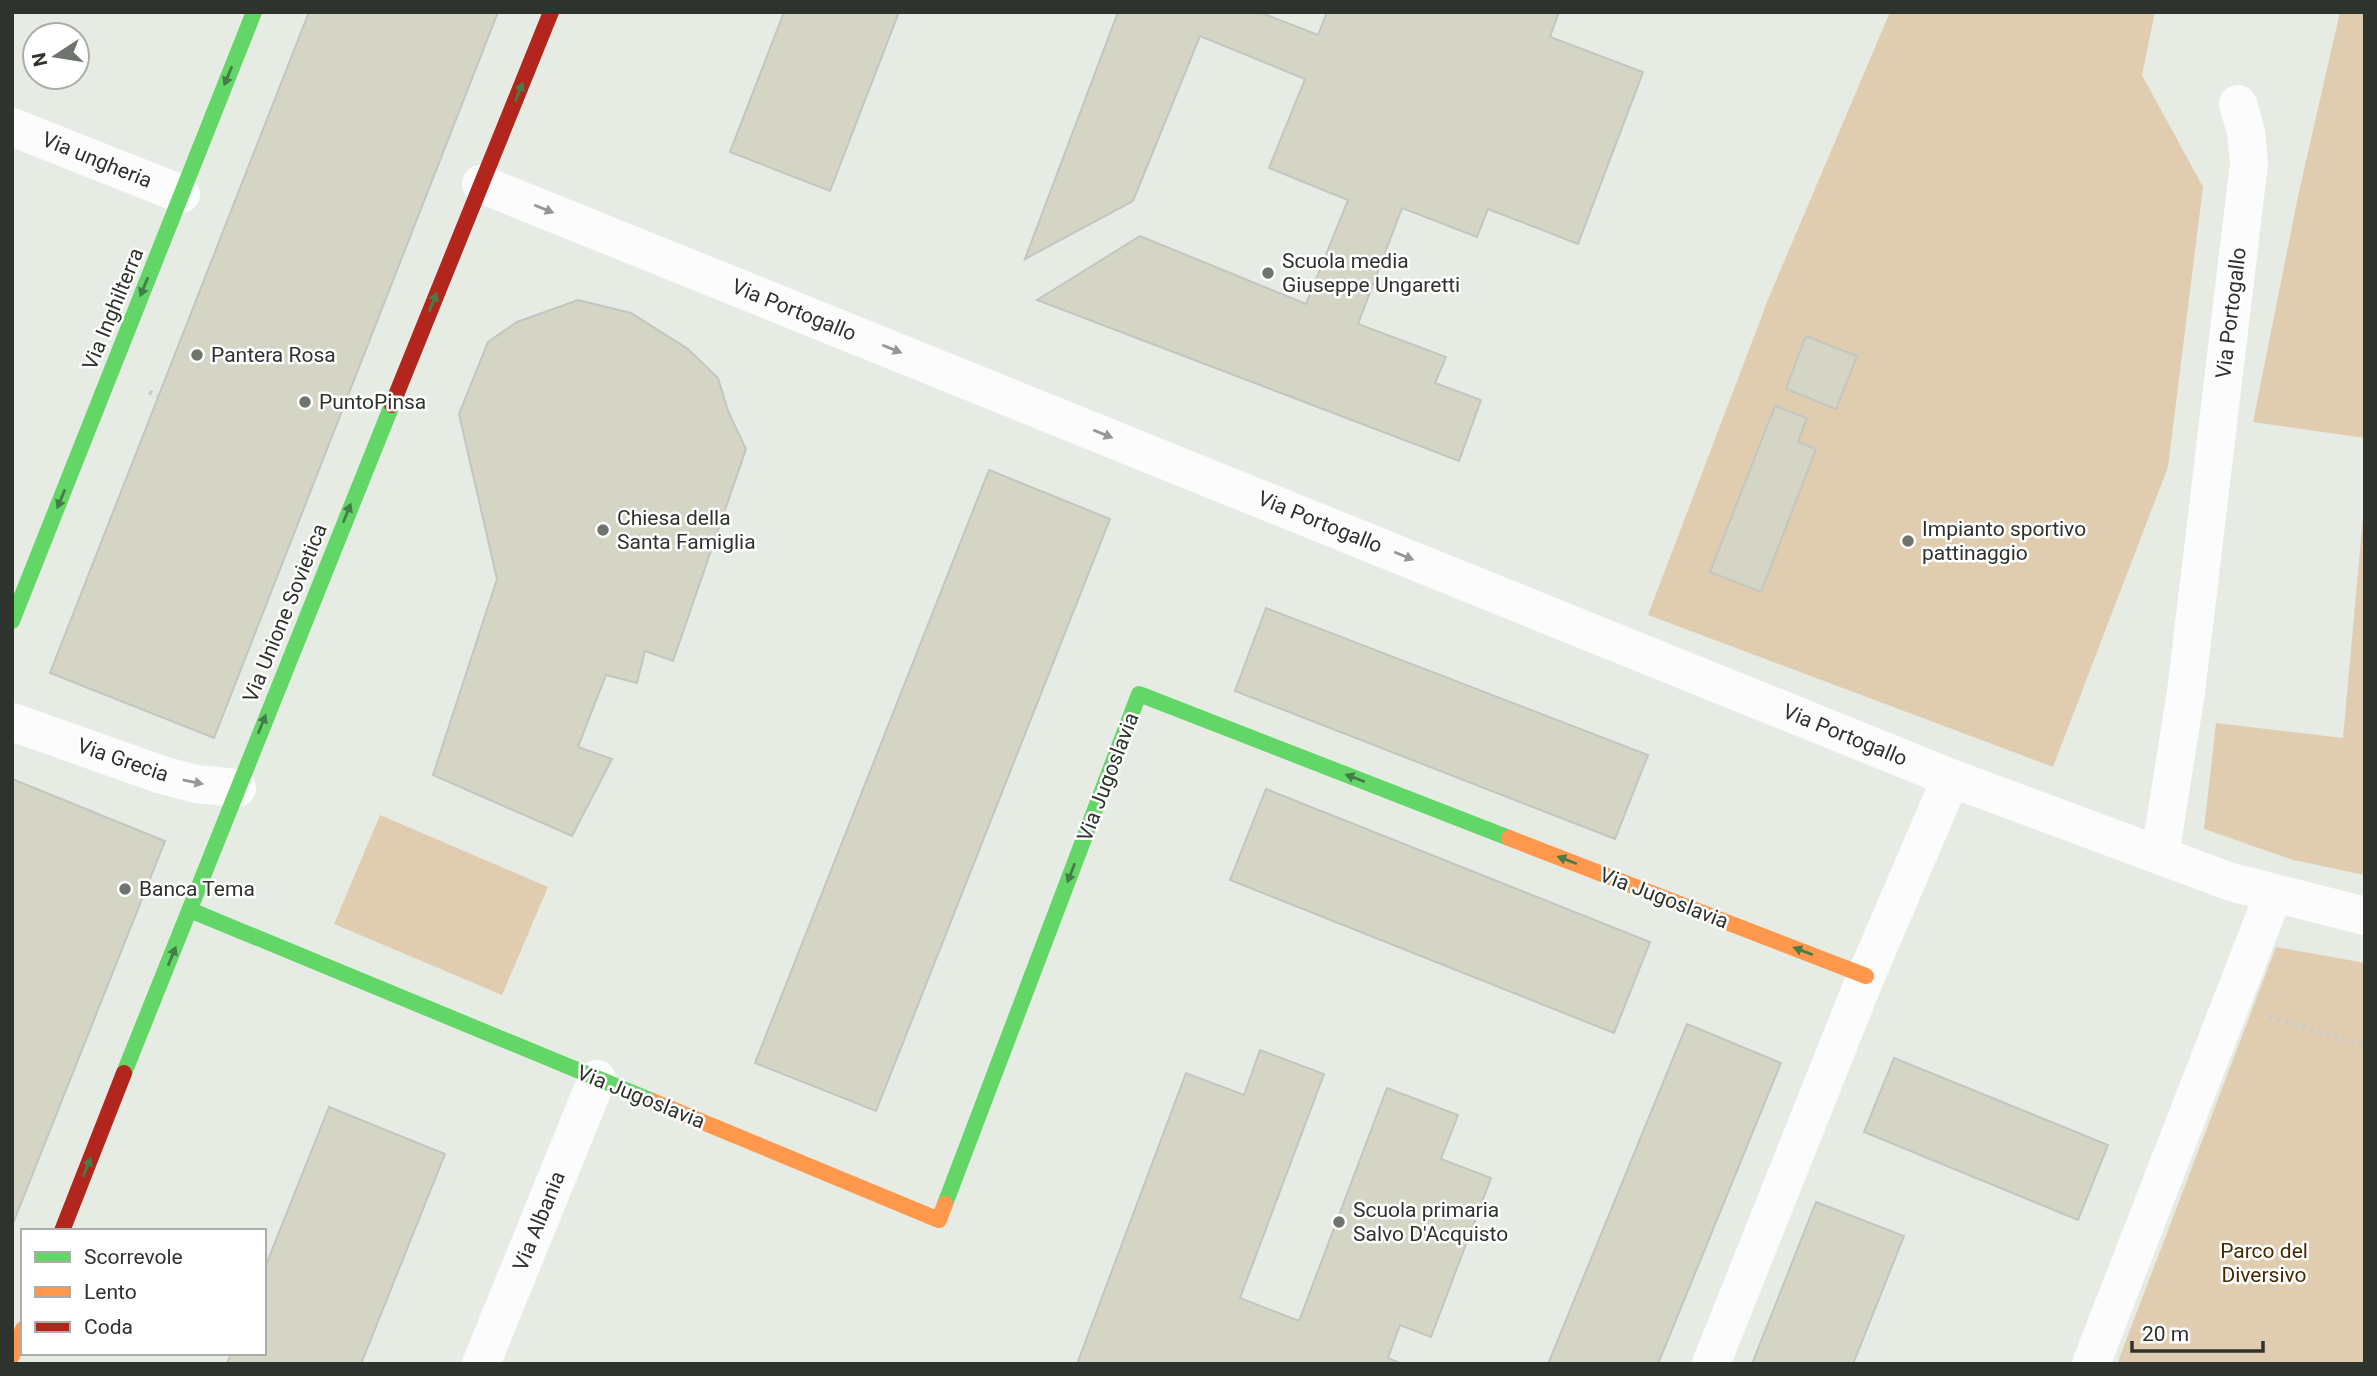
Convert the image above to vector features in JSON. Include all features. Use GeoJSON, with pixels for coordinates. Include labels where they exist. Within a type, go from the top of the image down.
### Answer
{"type":"FeatureCollection","features":[{"type":"Feature","properties":{"kind":"street","name":"Via Inghilterra"},"geometry":{"type":"LineString","coordinates":[[12,621],[254,12]]}},
{"type":"Feature","properties":{"kind":"street","name":"Via Unione Sovietica"},"geometry":{"type":"LineString","coordinates":[[63,1229],[237,788],[551,12]]}},
{"type":"Feature","properties":{"kind":"street","name":"Via Portogallo"},"geometry":{"type":"LineString","coordinates":[[2160,855],[2186,692],[2249,163],[2246,132],[2238,104]]}},
{"type":"Feature","properties":{"kind":"street","name":"Via ungheria"},"geometry":{"type":"LineString","coordinates":[[12,127],[181,194]]}},
{"type":"Feature","properties":{"kind":"street","name":"Via Portogallo"},"geometry":{"type":"LineString","coordinates":[[481,184],[1951,778],[2231,882],[2365,916]]}},
{"type":"Feature","properties":{"kind":"street","name":"Via Jugoslavia"},"geometry":{"type":"LineString","coordinates":[[190,910],[939,1220],[1139,695],[1866,976]]}},
{"type":"Feature","properties":{"kind":"street","name":"Via Grecia"},"geometry":{"type":"LineString","coordinates":[[12,722],[162,775],[196,784],[237,788]]}},
{"type":"Feature","properties":{"kind":"street"},"geometry":{"type":"LineString","coordinates":[[1711,1364],[1866,976],[1951,778]]}},
{"type":"Feature","properties":{"kind":"street"},"geometry":{"type":"LineString","coordinates":[[2091,1364],[2274,893]]}},
{"type":"Feature","properties":{"kind":"street","name":"Via Albania"},"geometry":{"type":"LineString","coordinates":[[481,1364],[597,1079]]}},
{"type":"Feature","properties":{"kind":"street"},"geometry":{"type":"LineString","coordinates":[[12,1356],[21,1334]]}},
{"type":"Feature","properties":{"kind":"path"},"geometry":{"type":"LineString","coordinates":[[2258,1014],[2365,1045]]}},
{"type":"Feature","properties":{"kind":"green space"},"geometry":{"type":"Polygon","coordinates":[[[1890,12],[2155,12],[2142,75],[2203,187],[2168,467],[2053,767],[1648,615],[1769,297],[1890,12]]]}},
{"type":"Feature","properties":{"kind":"green space"},"geometry":{"type":"Polygon","coordinates":[[[2340,12],[2365,12],[2365,438],[2253,422],[2298,196],[2340,12]]]}},
{"type":"Feature","properties":{"kind":"green space"},"geometry":{"type":"Polygon","coordinates":[[[2365,495],[2365,875],[2293,860],[2204,829],[2216,723],[2343,738],[2365,495]]]}},
{"type":"Feature","properties":{"kind":"green space"},"geometry":{"type":"Polygon","coordinates":[[[380,815],[548,887],[502,995],[334,924],[380,815]]]}},
{"type":"Feature","properties":{"kind":"green space","name":"Parco del Diversivo"},"geometry":{"type":"Polygon","coordinates":[[[2276,947],[2365,963],[2365,1364],[2117,1364],[2276,947]]]}},
{"type":"Feature","properties":{"kind":"building"},"geometry":{"type":"Polygon","coordinates":[[[309,12],[498,12],[214,738],[50,673],[309,12]]]}},
{"type":"Feature","properties":{"kind":"building"},"geometry":{"type":"Polygon","coordinates":[[[784,12],[899,12],[830,191],[730,152],[784,12]]]}},
{"type":"Feature","properties":{"kind":"building"},"geometry":{"type":"Polygon","coordinates":[[[1118,12],[1259,12],[1318,35],[1327,12],[1559,12],[1550,37],[1643,72],[1578,244],[1488,209],[1477,237],[1402,208],[1358,324],[1446,357],[1435,383],[1481,400],[1459,461],[1037,300],[1140,236],[1306,304],[1348,200],[1269,168],[1305,79],[1200,36],[1133,201],[1025,259],[1118,12]]]}},
{"type":"Feature","properties":{"kind":"building","name":"Chiesa della Santa Famiglia"},"geometry":{"type":"Polygon","coordinates":[[[578,300],[631,313],[688,349],[718,378],[728,411],[746,449],[673,661],[645,651],[637,683],[606,675],[578,747],[612,759],[572,836],[433,775],[497,579],[459,414],[488,342],[517,322],[578,300]]]}},
{"type":"Feature","properties":{"kind":"building"},"geometry":{"type":"Polygon","coordinates":[[[1806,336],[1857,356],[1836,409],[1786,389],[1806,336]]]}},
{"type":"Feature","properties":{"kind":"building"},"geometry":{"type":"Polygon","coordinates":[[[1775,406],[1807,418],[1798,442],[1816,449],[1761,592],[1710,572],[1775,406]]]}},
{"type":"Feature","properties":{"kind":"building"},"geometry":{"type":"Polygon","coordinates":[[[989,470],[1110,519],[876,1111],[755,1063],[989,470]]]}},
{"type":"Feature","properties":{"kind":"building"},"geometry":{"type":"Polygon","coordinates":[[[1266,608],[1648,755],[1615,839],[1235,691],[1266,608]]]}},
{"type":"Feature","properties":{"kind":"building"},"geometry":{"type":"Polygon","coordinates":[[[12,779],[165,841],[12,1226],[12,779]]]}},
{"type":"Feature","properties":{"kind":"building"},"geometry":{"type":"Polygon","coordinates":[[[1266,789],[1650,942],[1614,1033],[1230,880],[1266,789]]]}},
{"type":"Feature","properties":{"kind":"building"},"geometry":{"type":"Polygon","coordinates":[[[1687,1024],[1781,1063],[1658,1364],[1548,1364],[1687,1024]]]}},
{"type":"Feature","properties":{"kind":"building"},"geometry":{"type":"Polygon","coordinates":[[[1260,1050],[1324,1074],[1240,1298],[1299,1321],[1387,1088],[1458,1115],[1441,1159],[1491,1178],[1431,1337],[1400,1325],[1388,1358],[1402,1364],[1077,1364],[1186,1073],[1244,1095],[1260,1050]]]}},
{"type":"Feature","properties":{"kind":"building"},"geometry":{"type":"Polygon","coordinates":[[[1894,1058],[2108,1145],[2078,1220],[1864,1132],[1894,1058]]]}},
{"type":"Feature","properties":{"kind":"building"},"geometry":{"type":"Polygon","coordinates":[[[329,1107],[445,1154],[361,1364],[227,1364],[230,1355],[266,1355],[266,1265],[329,1107]]]}},
{"type":"Feature","properties":{"kind":"building"},"geometry":{"type":"Polygon","coordinates":[[[1816,1202],[1904,1236],[1853,1364],[1752,1364],[1816,1202]]]}},
{"type":"Feature","properties":{"kind":"traffic: fast"},"geometry":{"type":"LineString","coordinates":[[12,621],[254,12]]}},
{"type":"Feature","properties":{"kind":"traffic: fast"},"geometry":{"type":"LineString","coordinates":[[124,1073],[392,405]]}},
{"type":"Feature","properties":{"kind":"traffic: fast"},"geometry":{"type":"LineString","coordinates":[[945,1204],[1139,694],[1509,838]]}},
{"type":"Feature","properties":{"kind":"traffic: fast"},"geometry":{"type":"LineString","coordinates":[[190,910],[652,1101]]}},
{"type":"Feature","properties":{"kind":"traffic: slow"},"geometry":{"type":"LineString","coordinates":[[1509,838],[1866,976]]}},
{"type":"Feature","properties":{"kind":"traffic: slow"},"geometry":{"type":"LineString","coordinates":[[652,1101],[939,1220],[945,1204]]}},
{"type":"Feature","properties":{"kind":"traffic: slow"},"geometry":{"type":"LineString","coordinates":[[12,1356],[21,1334]]}},
{"type":"Feature","properties":{"kind":"traffic: jam"},"geometry":{"type":"LineString","coordinates":[[392,405],[551,12]]}},
{"type":"Feature","properties":{"kind":"traffic: jam"},"geometry":{"type":"LineString","coordinates":[[63,1229],[124,1073]]}},
{"type":"Feature","properties":{"kind":"place","name":"Scuola media Giuseppe Ungaretti"},"geometry":{"type":"Point","coordinates":[1268,273]}},
{"type":"Feature","properties":{"kind":"place","name":"Pantera Rosa"},"geometry":{"type":"Point","coordinates":[197,355]}},
{"type":"Feature","properties":{"kind":"place","name":"PuntoPinsa"},"geometry":{"type":"Point","coordinates":[305,402]}},
{"type":"Feature","properties":{"kind":"place","name":"Chiesa della Santa Famiglia"},"geometry":{"type":"Point","coordinates":[603,530]}},
{"type":"Feature","properties":{"kind":"place","name":"Impianto sportivo pattinaggio"},"geometry":{"type":"Point","coordinates":[1908,541]}},
{"type":"Feature","properties":{"kind":"place","name":"Banca Tema"},"geometry":{"type":"Point","coordinates":[125,889]}},
{"type":"Feature","properties":{"kind":"place","name":"Scuola primaria Salvo D'Acquisto"},"geometry":{"type":"Point","coordinates":[1339,1222]}}]}
